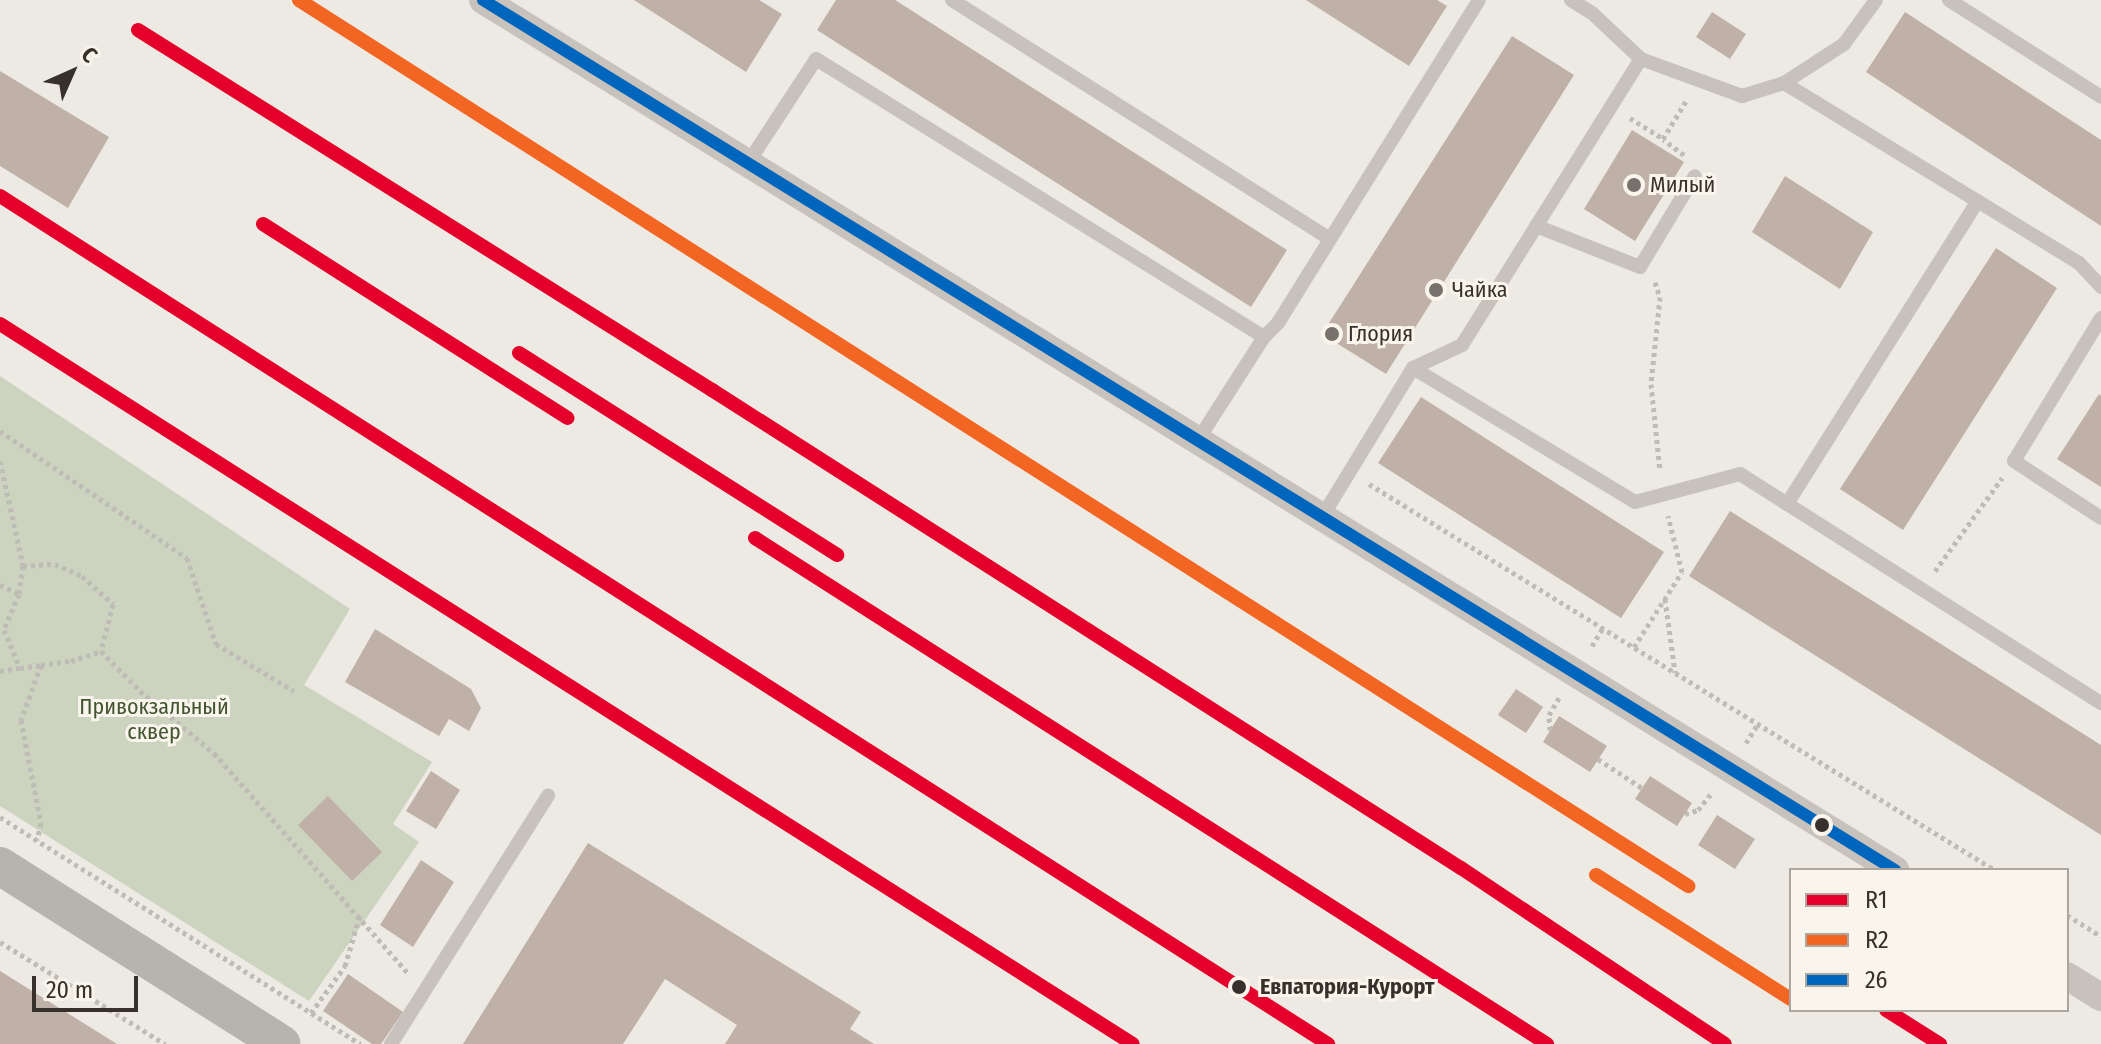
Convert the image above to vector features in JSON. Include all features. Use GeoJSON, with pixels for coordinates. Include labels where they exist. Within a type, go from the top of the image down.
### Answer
{"type":"FeatureCollection","features":[{"type":"Feature","properties":{"kind":"main road"},"geometry":{"type":"LineString","coordinates":[[0,866],[282,1044]]}},
{"type":"Feature","properties":{"kind":"street"},"geometry":{"type":"LineString","coordinates":[[483,0],[1892,868]]}},
{"type":"Feature","properties":{"kind":"street"},"geometry":{"type":"LineString","coordinates":[[2069,977],[2098,989]]}},
{"type":"Feature","properties":{"kind":"lane"},"geometry":{"type":"LineString","coordinates":[[952,0],[1330,239]]}},
{"type":"Feature","properties":{"kind":"lane"},"geometry":{"type":"LineString","coordinates":[[1198,440],[1264,337],[1278,323],[1479,0]]}},
{"type":"Feature","properties":{"kind":"lane"},"geometry":{"type":"LineString","coordinates":[[1571,0],[1596,6],[1641,59],[1742,96],[1784,83],[1844,44],[1876,0]]}},
{"type":"Feature","properties":{"kind":"lane"},"geometry":{"type":"LineString","coordinates":[[1949,0],[2101,97]]}},
{"type":"Feature","properties":{"kind":"lane"},"geometry":{"type":"LineString","coordinates":[[748,163],[816,59],[1264,337]]}},
{"type":"Feature","properties":{"kind":"lane"},"geometry":{"type":"LineString","coordinates":[[1322,517],[1413,368],[1462,345],[1641,59]]}},
{"type":"Feature","properties":{"kind":"lane"},"geometry":{"type":"LineString","coordinates":[[1784,83],[2079,263],[2101,287]]}},
{"type":"Feature","properties":{"kind":"lane"},"geometry":{"type":"LineString","coordinates":[[1536,226],[1640,267],[1695,176]]}},
{"type":"Feature","properties":{"kind":"lane"},"geometry":{"type":"LineString","coordinates":[[1787,504],[1978,201]]}},
{"type":"Feature","properties":{"kind":"lane"},"geometry":{"type":"LineString","coordinates":[[2101,318],[2014,461],[2101,518]]}},
{"type":"Feature","properties":{"kind":"lane"},"geometry":{"type":"LineString","coordinates":[[1413,368],[1635,502],[1740,474],[2101,703]]}},
{"type":"Feature","properties":{"kind":"lane"},"geometry":{"type":"LineString","coordinates":[[391,1044],[548,796]]}},
{"type":"Feature","properties":{"kind":"path"},"geometry":{"type":"LineString","coordinates":[[1663,139],[1698,80]]}},
{"type":"Feature","properties":{"kind":"path"},"geometry":{"type":"LineString","coordinates":[[1611,107],[1688,157],[1695,176]]}},
{"type":"Feature","properties":{"kind":"path"},"geometry":{"type":"LineString","coordinates":[[1634,647],[1682,572],[1663,494],[1651,384],[1660,297],[1646,256]]}},
{"type":"Feature","properties":{"kind":"path"},"geometry":{"type":"LineString","coordinates":[[0,431],[187,558],[216,644],[294,691]]}},
{"type":"Feature","properties":{"kind":"path"},"geometry":{"type":"LineString","coordinates":[[0,461],[23,566],[19,594],[4,630],[20,668]]}},
{"type":"Feature","properties":{"kind":"path"},"geometry":{"type":"LineString","coordinates":[[1921,589],[2014,461]]}},
{"type":"Feature","properties":{"kind":"path"},"geometry":{"type":"LineString","coordinates":[[1350,472],[1992,868]]}},
{"type":"Feature","properties":{"kind":"path"},"geometry":{"type":"LineString","coordinates":[[23,566],[55,564],[82,576],[113,604],[101,651]]}},
{"type":"Feature","properties":{"kind":"path"},"geometry":{"type":"LineString","coordinates":[[0,585],[19,594]]}},
{"type":"Feature","properties":{"kind":"path"},"geometry":{"type":"LineString","coordinates":[[1665,599],[1676,673]]}},
{"type":"Feature","properties":{"kind":"path"},"geometry":{"type":"LineString","coordinates":[[0,671],[71,661],[101,651]]}},
{"type":"Feature","properties":{"kind":"path"},"geometry":{"type":"LineString","coordinates":[[101,651],[140,691],[214,753],[298,852],[360,915],[423,992]]}},
{"type":"Feature","properties":{"kind":"path"},"geometry":{"type":"LineString","coordinates":[[37,840],[41,823],[21,720],[41,665]]}},
{"type":"Feature","properties":{"kind":"path"},"geometry":{"type":"LineString","coordinates":[[1598,759],[1642,788]]}},
{"type":"Feature","properties":{"kind":"path"},"geometry":{"type":"LineString","coordinates":[[0,817],[360,1044]]}},
{"type":"Feature","properties":{"kind":"path"},"geometry":{"type":"LineString","coordinates":[[311,1013],[345,966],[360,915]]}},
{"type":"Feature","properties":{"kind":"path"},"geometry":{"type":"LineString","coordinates":[[2069,916],[2101,936]]}},
{"type":"Feature","properties":{"kind":"path"},"geometry":{"type":"LineString","coordinates":[[0,942],[165,1044]]}},
{"type":"Feature","properties":{"kind":"green space","name":"Привокзальный сквер"},"geometry":{"type":"Polygon","coordinates":[[[0,376],[350,609],[304,685],[432,762],[393,824],[419,842],[309,1001],[0,806],[0,376]]]}},
{"type":"Feature","properties":{"kind":"building"},"geometry":{"type":"Polygon","coordinates":[[[634,0],[759,0],[782,14],[746,72],[634,0]]]}},
{"type":"Feature","properties":{"kind":"building"},"geometry":{"type":"Polygon","coordinates":[[[836,0],[895,0],[1287,250],[1251,307],[817,30],[836,0]]]}},
{"type":"Feature","properties":{"kind":"building"},"geometry":{"type":"Polygon","coordinates":[[[1306,0],[1437,0],[1447,6],[1409,66],[1306,0]]]}},
{"type":"Feature","properties":{"kind":"building"},"geometry":{"type":"Polygon","coordinates":[[[1712,12],[1746,34],[1730,59],[1696,37],[1712,12]]]}},
{"type":"Feature","properties":{"kind":"building"},"geometry":{"type":"Polygon","coordinates":[[[1905,12],[2101,140],[2101,226],[1866,72],[1905,12]]]}},
{"type":"Feature","properties":{"kind":"building"},"geometry":{"type":"Polygon","coordinates":[[[1512,36],[1574,75],[1386,374],[1322,334],[1512,36]]]}},
{"type":"Feature","properties":{"kind":"building"},"geometry":{"type":"Polygon","coordinates":[[[0,71],[109,137],[68,208],[0,166],[0,71]]]}},
{"type":"Feature","properties":{"kind":"building","name":"Милый"},"geometry":{"type":"Polygon","coordinates":[[[1632,130],[1684,162],[1635,241],[1584,209],[1632,130]]]}},
{"type":"Feature","properties":{"kind":"building"},"geometry":{"type":"Polygon","coordinates":[[[1785,176],[1873,232],[1840,289],[1752,232],[1785,176]]]}},
{"type":"Feature","properties":{"kind":"building"},"geometry":{"type":"Polygon","coordinates":[[[1996,248],[2057,288],[1903,530],[1840,489],[1996,248]]]}},
{"type":"Feature","properties":{"kind":"building"},"geometry":{"type":"Polygon","coordinates":[[[2099,394],[2101,396],[2101,487],[2057,459],[2099,394]]]}},
{"type":"Feature","properties":{"kind":"building"},"geometry":{"type":"Polygon","coordinates":[[[1421,397],[1664,552],[1621,618],[1378,463],[1421,397]]]}},
{"type":"Feature","properties":{"kind":"building"},"geometry":{"type":"Polygon","coordinates":[[[1730,511],[2101,745],[2101,835],[1689,576],[1730,511]]]}},
{"type":"Feature","properties":{"kind":"building"},"geometry":{"type":"Polygon","coordinates":[[[375,629],[471,689],[481,708],[469,731],[449,719],[439,736],[345,682],[375,629]]]}},
{"type":"Feature","properties":{"kind":"building"},"geometry":{"type":"Polygon","coordinates":[[[1516,689],[1543,707],[1526,733],[1498,715],[1516,689]]]}},
{"type":"Feature","properties":{"kind":"building"},"geometry":{"type":"Polygon","coordinates":[[[1559,716],[1607,746],[1590,772],[1543,742],[1559,716]]]}},
{"type":"Feature","properties":{"kind":"building"},"geometry":{"type":"Polygon","coordinates":[[[431,771],[460,790],[436,829],[406,811],[431,771]]]}},
{"type":"Feature","properties":{"kind":"building"},"geometry":{"type":"Polygon","coordinates":[[[1650,776],[1692,803],[1677,826],[1635,799],[1650,776]]]}},
{"type":"Feature","properties":{"kind":"building"},"geometry":{"type":"Polygon","coordinates":[[[328,796],[382,852],[352,881],[298,825],[328,796]]]}},
{"type":"Feature","properties":{"kind":"building"},"geometry":{"type":"Polygon","coordinates":[[[1717,815],[1755,839],[1735,869],[1698,845],[1717,815]]]}},
{"type":"Feature","properties":{"kind":"building"},"geometry":{"type":"Polygon","coordinates":[[[588,843],[861,1012],[850,1029],[874,1044],[725,1044],[737,1025],[665,979],[623,1044],[463,1044],[588,843]]]}},
{"type":"Feature","properties":{"kind":"building"},"geometry":{"type":"Polygon","coordinates":[[[421,860],[454,882],[413,947],[380,925],[421,860]]]}},
{"type":"Feature","properties":{"kind":"building"},"geometry":{"type":"Polygon","coordinates":[[[0,971],[117,1044],[0,1044],[0,971]]]}},
{"type":"Feature","properties":{"kind":"building"},"geometry":{"type":"Polygon","coordinates":[[[348,974],[403,1012],[381,1044],[372,1044],[323,1011],[348,974]]]}},
{"type":"Feature","properties":{"kind":"transit line","name":"R2"},"geometry":{"type":"LineString","coordinates":[[299,0],[1688,886]]}},
{"type":"Feature","properties":{"kind":"transit line","name":"26"},"geometry":{"type":"LineString","coordinates":[[483,0],[1892,868]]}},
{"type":"Feature","properties":{"kind":"transit line","name":"R1"},"geometry":{"type":"LineString","coordinates":[[138,30],[712,390],[1461,868],[1725,1044]]}},
{"type":"Feature","properties":{"kind":"transit line","name":"R1"},"geometry":{"type":"LineString","coordinates":[[0,196],[1328,1044]]}},
{"type":"Feature","properties":{"kind":"transit line","name":"R1"},"geometry":{"type":"LineString","coordinates":[[263,224],[567,418]]}},
{"type":"Feature","properties":{"kind":"transit line","name":"R1"},"geometry":{"type":"LineString","coordinates":[[0,324],[1133,1044]]}},
{"type":"Feature","properties":{"kind":"transit line","name":"R1"},"geometry":{"type":"LineString","coordinates":[[519,353],[837,555]]}},
{"type":"Feature","properties":{"kind":"transit line","name":"R1"},"geometry":{"type":"LineString","coordinates":[[755,538],[1547,1044]]}},
{"type":"Feature","properties":{"kind":"transit line","name":"R2"},"geometry":{"type":"LineString","coordinates":[[1596,875],[1789,998]]}},
{"type":"Feature","properties":{"kind":"transit line","name":"R1"},"geometry":{"type":"LineString","coordinates":[[1889,1012],[1940,1044]]}},
{"type":"Feature","properties":{"kind":"place","name":"Милый"},"geometry":{"type":"Point","coordinates":[1634,185]}},
{"type":"Feature","properties":{"kind":"place","name":"Чайка"},"geometry":{"type":"Point","coordinates":[1436,290]}},
{"type":"Feature","properties":{"kind":"place","name":"Глория"},"geometry":{"type":"Point","coordinates":[1332,334]}},
{"type":"Feature","properties":{"kind":"place","name":"Евпатория-Курорт"},"geometry":{"type":"Point","coordinates":[1239,987]}}]}
